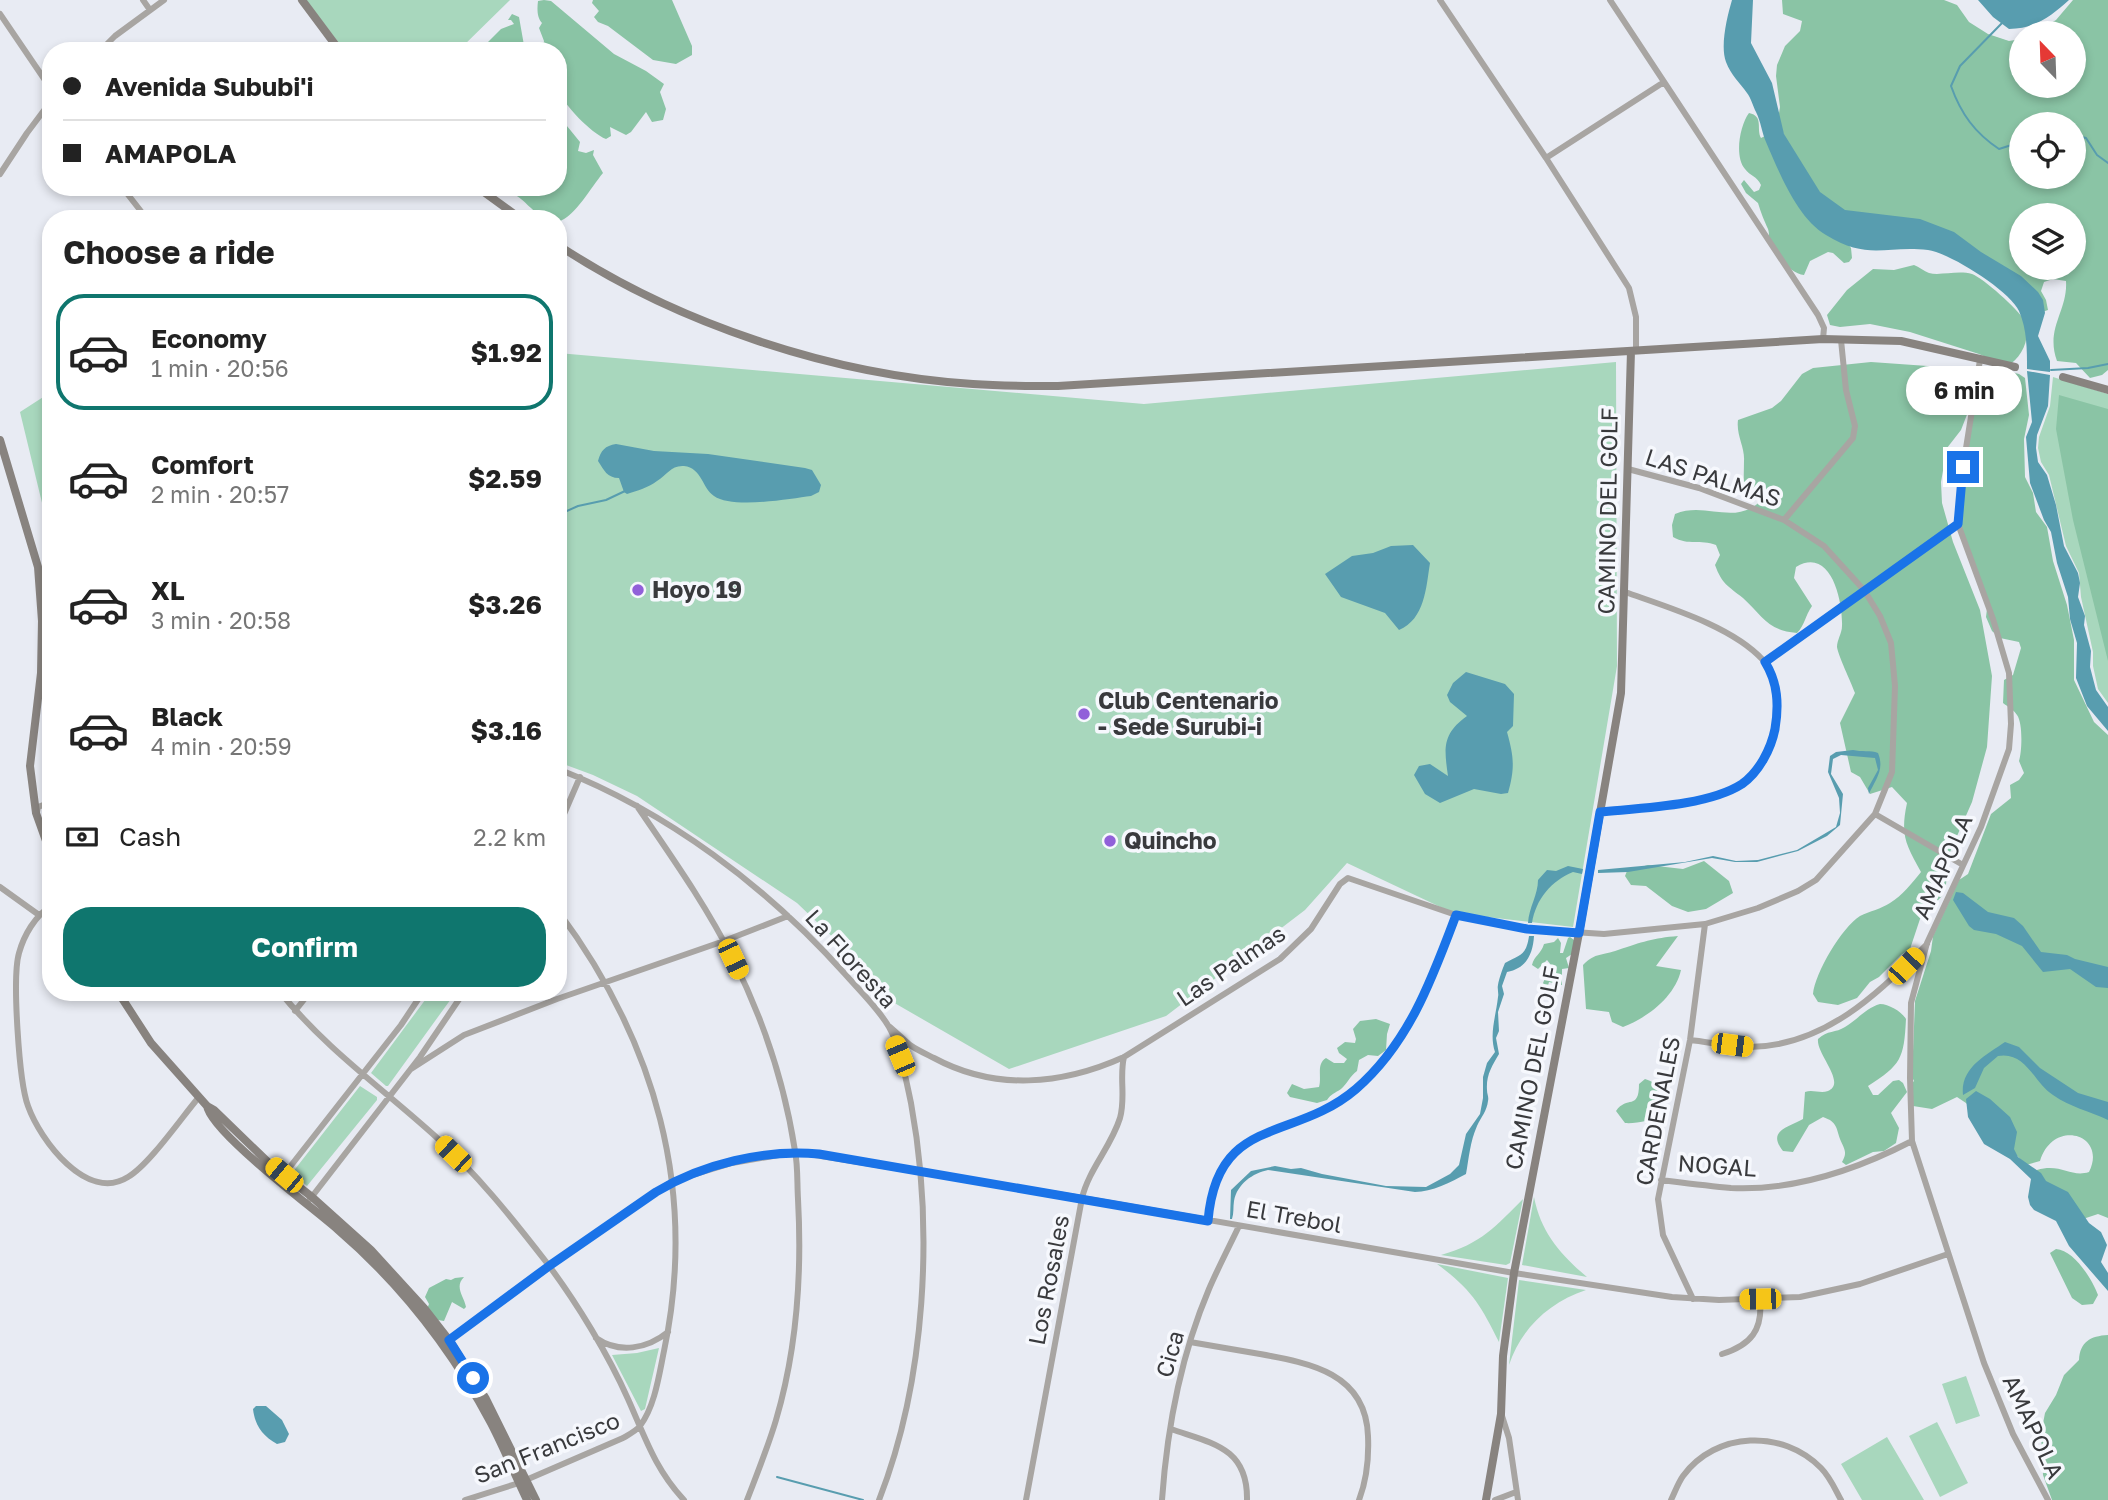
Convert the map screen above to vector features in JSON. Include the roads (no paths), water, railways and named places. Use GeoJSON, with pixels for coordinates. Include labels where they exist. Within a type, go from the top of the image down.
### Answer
{"type":"FeatureCollection","features":[{"type":"Feature","properties":{"kind":"street"},"geometry":{"type":"LineString","coordinates":[[143,0],[150,10]]}},
{"type":"Feature","properties":{"kind":"street"},"geometry":{"type":"LineString","coordinates":[[108,42],[164,0]]}},
{"type":"Feature","properties":{"kind":"street"},"geometry":{"type":"LineString","coordinates":[[302,0],[333,42]]}},
{"type":"Feature","properties":{"kind":"street"},"geometry":{"type":"LineString","coordinates":[[1440,0],[1629,288],[1636,317],[1634,351]]}},
{"type":"Feature","properties":{"kind":"street"},"geometry":{"type":"LineString","coordinates":[[1610,0],[1818,315],[1824,328],[1823,339]]}},
{"type":"Feature","properties":{"kind":"street"},"geometry":{"type":"LineString","coordinates":[[0,14],[42,76]]}},
{"type":"Feature","properties":{"kind":"street"},"geometry":{"type":"LineString","coordinates":[[1546,158],[1664,82]]}},
{"type":"Feature","properties":{"kind":"street"},"geometry":{"type":"LineString","coordinates":[[0,174],[42,113]]}},
{"type":"Feature","properties":{"kind":"street"},"geometry":{"type":"LineString","coordinates":[[129,196],[140,210]]}},
{"type":"Feature","properties":{"kind":"street"},"geometry":{"type":"LineString","coordinates":[[489,196],[509,210]]}},
{"type":"Feature","properties":{"kind":"street"},"geometry":{"type":"LineString","coordinates":[[567,249],[664,303],[787,351],[865,369],[971,384],[1058,386],[1823,339],[1901,341],[2015,367]]}},
{"type":"Feature","properties":{"kind":"street"},"geometry":{"type":"LineString","coordinates":[[1784,520],[1853,438],[1855,426],[1846,390],[1841,340]]}},
{"type":"Feature","properties":{"kind":"street","name":"CAMINO DEL GOLF"},"geometry":{"type":"LineString","coordinates":[[1486,1500],[1501,1413],[1503,1356],[1514,1273],[1579,933],[1621,693],[1634,351]]}},
{"type":"Feature","properties":{"kind":"street","name":"AMAPOLA"},"geometry":{"type":"LineString","coordinates":[[1980,360],[1963,467],[1958,524],[2009,673],[2009,749],[2000,779],[1927,943],[1911,1003],[1912,1141],[1984,1363],[2008,1422],[2045,1498]]}},
{"type":"Feature","properties":{"kind":"street"},"geometry":{"type":"LineString","coordinates":[[2063,377],[2108,390]]}},
{"type":"Feature","properties":{"kind":"street"},"geometry":{"type":"LineString","coordinates":[[0,440],[39,577],[41,673],[30,766],[42,828]]}},
{"type":"Feature","properties":{"kind":"street","name":"LAS PALMAS"},"geometry":{"type":"LineString","coordinates":[[1628,469],[1699,488],[1784,520],[1824,546],[1864,590],[1880,616],[1891,643],[1895,686],[1892,772],[1875,814],[1816,880],[1758,908],[1705,924]]}},
{"type":"Feature","properties":{"kind":"street"},"geometry":{"type":"LineString","coordinates":[[1765,662],[1958,524]]}},
{"type":"Feature","properties":{"kind":"street"},"geometry":{"type":"LineString","coordinates":[[1600,812],[1654,807],[1709,797],[1732,789],[1750,777],[1767,754],[1778,713],[1775,683],[1765,662],[1748,646],[1709,624],[1625,592]]}},
{"type":"Feature","properties":{"kind":"street","name":"La Floresta"},"geometry":{"type":"LineString","coordinates":[[567,772],[636,804],[725,863],[817,943],[890,1027],[900,1056],[915,1126],[924,1264],[915,1366],[898,1443],[880,1500]]}},
{"type":"Feature","properties":{"kind":"street"},"geometry":{"type":"LineString","coordinates":[[567,806],[579,777]]}},
{"type":"Feature","properties":{"kind":"street"},"geometry":{"type":"LineString","coordinates":[[636,804],[699,897],[724,941],[754,1004],[782,1092],[796,1152],[800,1241],[794,1324],[785,1385],[776,1421],[747,1500]]}},
{"type":"Feature","properties":{"kind":"street"},"geometry":{"type":"LineString","coordinates":[[37,813],[38,807],[42,805]]}},
{"type":"Feature","properties":{"kind":"street"},"geometry":{"type":"LineString","coordinates":[[1875,814],[1963,865]]}},
{"type":"Feature","properties":{"kind":"street","name":"Las Palmas"},"geometry":{"type":"LineString","coordinates":[[890,1027],[912,1046],[966,1073],[992,1079],[1043,1081],[1066,1078],[1124,1057],[1280,959],[1311,929],[1343,880],[1353,878],[1391,894],[1456,915],[1527,929],[1579,933],[1631,932],[1705,924]]}},
{"type":"Feature","properties":{"kind":"street"},"geometry":{"type":"LineString","coordinates":[[0,887],[39,915]]}},
{"type":"Feature","properties":{"kind":"street"},"geometry":{"type":"LineString","coordinates":[[42,913],[28,931],[19,953],[15,974],[22,1083],[27,1105],[40,1135],[71,1168],[89,1180],[110,1183],[128,1178],[142,1165],[199,1097]]}},
{"type":"Feature","properties":{"kind":"street"},"geometry":{"type":"LineString","coordinates":[[1208,1221],[1210,1196],[1217,1178],[1236,1150],[1270,1130],[1325,1111],[1355,1089],[1386,1057],[1421,1003],[1456,915]]}},
{"type":"Feature","properties":{"kind":"street"},"geometry":{"type":"LineString","coordinates":[[567,996],[788,916]]}},
{"type":"Feature","properties":{"kind":"street","name":"CARDENALES"},"geometry":{"type":"LineString","coordinates":[[1693,1299],[1663,1236],[1658,1199],[1690,1040],[1705,924]]}},
{"type":"Feature","properties":{"kind":"street","name":"San Francisco"},"geometry":{"type":"LineString","coordinates":[[465,1500],[522,1481],[623,1438],[639,1428],[649,1411],[668,1332],[677,1253],[673,1181],[668,1148],[652,1085],[618,1005],[567,925]]}},
{"type":"Feature","properties":{"kind":"street"},"geometry":{"type":"LineString","coordinates":[[1690,1040],[1749,1047],[1789,1041],[1830,1026],[1849,1015],[1889,982],[1927,943]]}},
{"type":"Feature","properties":{"kind":"street"},"geometry":{"type":"LineString","coordinates":[[124,1001],[151,1043],[207,1106],[208,1114],[233,1140],[310,1200],[380,1270],[445,1342],[522,1481],[536,1500]]}},
{"type":"Feature","properties":{"kind":"street"},"geometry":{"type":"LineString","coordinates":[[287,1001],[361,1075],[472,1172],[493,1194],[549,1266],[595,1336],[664,1475],[684,1500]]}},
{"type":"Feature","properties":{"kind":"street"},"geometry":{"type":"LineString","coordinates":[[295,1011],[303,1001]]}},
{"type":"Feature","properties":{"kind":"street"},"geometry":{"type":"LineString","coordinates":[[281,1178],[417,1001]]}},
{"type":"Feature","properties":{"kind":"street"},"geometry":{"type":"LineString","coordinates":[[310,1200],[411,1069],[458,1001]]}},
{"type":"Feature","properties":{"kind":"street"},"geometry":{"type":"LineString","coordinates":[[411,1069],[464,1035],[554,1001]]}},
{"type":"Feature","properties":{"kind":"street"},"geometry":{"type":"LineString","coordinates":[[900,1056],[901,1051],[912,1046]]}},
{"type":"Feature","properties":{"kind":"street","name":"Los Rosales"},"geometry":{"type":"LineString","coordinates":[[1026,1500],[1082,1198],[1086,1183],[1109,1144],[1121,1114],[1124,1057]]}},
{"type":"Feature","properties":{"kind":"street"},"geometry":{"type":"LineString","coordinates":[[1103,1066],[1112,1067],[1122,1074]]}},
{"type":"Feature","properties":{"kind":"street","name":"NOGAL"},"geometry":{"type":"LineString","coordinates":[[1661,1180],[1731,1188],[1809,1182],[1867,1162],[1912,1141]]}},
{"type":"Feature","properties":{"kind":"street","name":"El Trebol"},"geometry":{"type":"LineString","coordinates":[[445,1342],[673,1181],[732,1163],[796,1152],[1082,1198],[1514,1273],[1693,1299],[1800,1297],[1841,1289],[1948,1254]]}},
{"type":"Feature","properties":{"kind":"street","name":"Cica"},"geometry":{"type":"LineString","coordinates":[[1162,1500],[1171,1429],[1190,1342],[1209,1290],[1239,1226]]}},
{"type":"Feature","properties":{"kind":"street"},"geometry":{"type":"LineString","coordinates":[[1722,1354],[1739,1349],[1753,1336],[1761,1314],[1760,1299]]}},
{"type":"Feature","properties":{"kind":"street"},"geometry":{"type":"LineString","coordinates":[[595,1336],[613,1347],[625,1348],[655,1342],[668,1332]]}},
{"type":"Feature","properties":{"kind":"street"},"geometry":{"type":"LineString","coordinates":[[1190,1342],[1309,1364],[1339,1378],[1353,1392],[1363,1410],[1368,1427],[1367,1470],[1359,1500]]}},
{"type":"Feature","properties":{"kind":"street"},"geometry":{"type":"LineString","coordinates":[[1495,1500],[1517,1496],[1508,1438],[1501,1413]]}},
{"type":"Feature","properties":{"kind":"street"},"geometry":{"type":"LineString","coordinates":[[1171,1429],[1224,1448],[1236,1459],[1244,1472],[1247,1500]]}},
{"type":"Feature","properties":{"kind":"street"},"geometry":{"type":"LineString","coordinates":[[1671,1500],[1686,1473],[1711,1451],[1727,1444],[1762,1440],[1779,1442],[1806,1455],[1824,1471],[1841,1500]]}},
{"type":"Feature","properties":{"kind":"street"},"geometry":{"type":"LineString","coordinates":[[522,1481],[527,1500]]}},
{"type":"Feature","properties":{"kind":"water"},"geometry":{"type":"Polygon","coordinates":[[[1732,0],[1753,0],[1751,43],[1772,83],[1784,134],[1820,192],[1845,210],[1920,219],[1954,232],[2009,269],[2009,280],[2025,280],[2043,300],[2045,313],[2038,336],[2050,361],[2050,372],[2027,369],[2025,332],[2019,311],[2004,293],[1978,274],[1950,258],[1928,250],[1854,248],[1826,235],[1806,218],[1777,167],[1750,97],[1726,62],[1726,23],[1732,0]]]}},
{"type":"Feature","properties":{"kind":"water"},"geometry":{"type":"Polygon","coordinates":[[[1978,0],[2069,0],[2040,21],[2009,21],[2009,29],[1993,17],[1978,0]]]}},
{"type":"Feature","properties":{"kind":"water"},"geometry":{"type":"Polygon","coordinates":[[[2027,371],[2050,375],[2048,406],[2037,435],[2038,462],[2047,475],[2064,546],[2078,573],[2078,597],[2085,616],[2084,625],[2091,651],[2090,667],[2096,690],[2108,707],[2108,731],[2087,706],[2076,678],[2077,643],[2070,619],[2068,597],[2051,532],[2030,483],[2026,437],[2032,422],[2027,371]]]}},
{"type":"Feature","properties":{"kind":"water"},"geometry":{"type":"Polygon","coordinates":[[[616,444],[654,451],[708,454],[805,468],[812,470],[821,485],[819,492],[811,496],[734,502],[714,496],[695,470],[680,466],[650,485],[627,494],[619,478],[609,475],[598,461],[604,449],[616,444]]]}},
{"type":"Feature","properties":{"kind":"water"},"geometry":{"type":"Polygon","coordinates":[[[1413,545],[1430,563],[1427,582],[1419,611],[1408,625],[1399,630],[1385,613],[1341,597],[1325,574],[1352,556],[1373,553],[1391,546],[1413,545]]]}},
{"type":"Feature","properties":{"kind":"water"},"geometry":{"type":"Polygon","coordinates":[[[1466,672],[1505,684],[1514,694],[1513,726],[1507,732],[1513,769],[1508,793],[1474,789],[1440,803],[1425,794],[1414,775],[1419,766],[1430,764],[1448,776],[1447,742],[1453,729],[1467,716],[1450,702],[1447,695],[1453,683],[1466,672]]]}},
{"type":"Feature","properties":{"kind":"water"},"geometry":{"type":"Polygon","coordinates":[[[1853,750],[1878,753],[1880,770],[1869,794],[1868,788],[1878,770],[1875,758],[1841,755],[1833,759],[1831,774],[1843,794],[1840,825],[1827,836],[1798,851],[1757,862],[1735,862],[1712,858],[1628,872],[1598,873],[1598,870],[1685,862],[1713,856],[1736,861],[1758,860],[1797,850],[1836,827],[1840,813],[1839,798],[1828,772],[1830,756],[1836,752],[1853,750]]]}},
{"type":"Feature","properties":{"kind":"water"},"geometry":{"type":"Polygon","coordinates":[[[1568,866],[1583,869],[1582,874],[1573,872],[1551,886],[1537,906],[1532,923],[1528,923],[1538,880],[1547,870],[1556,871],[1568,866]]]}},
{"type":"Feature","properties":{"kind":"water"},"geometry":{"type":"Polygon","coordinates":[[[1956,892],[1963,893],[1988,912],[2014,918],[2041,952],[2067,955],[2108,967],[2108,988],[2096,987],[2070,969],[2043,972],[2022,946],[1996,934],[1974,930],[1953,900],[1956,892]]]}},
{"type":"Feature","properties":{"kind":"water"},"geometry":{"type":"Polygon","coordinates":[[[1529,936],[1534,936],[1530,955],[1519,968],[1507,972],[1502,986],[1504,994],[1498,1012],[1499,1031],[1496,1038],[1499,1054],[1489,1075],[1487,1105],[1473,1138],[1466,1174],[1435,1188],[1415,1192],[1268,1170],[1251,1177],[1238,1189],[1233,1217],[1230,1219],[1231,1190],[1251,1171],[1275,1166],[1301,1168],[1386,1186],[1426,1187],[1450,1174],[1459,1165],[1466,1134],[1480,1114],[1483,1077],[1487,1063],[1495,1052],[1493,1032],[1501,974],[1505,963],[1524,952],[1529,936]]]}},
{"type":"Feature","properties":{"kind":"water"},"geometry":{"type":"Polygon","coordinates":[[[2005,1042],[2019,1047],[2040,1068],[2078,1093],[2108,1102],[2108,1120],[2059,1099],[2046,1090],[2023,1063],[2008,1056],[1998,1056],[1984,1068],[1975,1088],[1963,1095],[1963,1086],[1970,1070],[2005,1042]]]}},
{"type":"Feature","properties":{"kind":"water"},"geometry":{"type":"Polygon","coordinates":[[[1976,1091],[1990,1099],[2010,1117],[2017,1132],[2014,1149],[2018,1157],[2041,1173],[2046,1181],[2068,1192],[2089,1223],[2101,1232],[2107,1245],[2101,1262],[2108,1273],[2108,1291],[2069,1246],[2056,1221],[2034,1210],[2030,1205],[2028,1197],[2031,1179],[2010,1159],[1984,1144],[1968,1117],[1966,1099],[1976,1091]]]}},
{"type":"Feature","properties":{"kind":"water"},"geometry":{"type":"Polygon","coordinates":[[[256,1406],[266,1406],[282,1420],[289,1434],[285,1442],[277,1444],[260,1430],[253,1409],[256,1406]]]}},
{"type":"Feature","properties":{"kind":"waterway"},"geometry":{"type":"LineString","coordinates":[[2003,22],[1960,66],[1951,86],[1959,105],[1983,136],[1999,149],[2009,146]]}},
{"type":"Feature","properties":{"kind":"waterway"},"geometry":{"type":"LineString","coordinates":[[2086,138],[2097,155],[2108,163]]}},
{"type":"Feature","properties":{"kind":"waterway"},"geometry":{"type":"LineString","coordinates":[[2051,370],[2108,364]]}},
{"type":"Feature","properties":{"kind":"waterway"},"geometry":{"type":"LineString","coordinates":[[567,511],[606,500],[625,491]]}},
{"type":"Feature","properties":{"kind":"waterway"},"geometry":{"type":"LineString","coordinates":[[777,1477],[863,1500]]}},
{"type":"Feature","properties":{"kind":"place","name":"Hoyo 19"},"geometry":{"type":"Point","coordinates":[638,590]}},
{"type":"Feature","properties":{"kind":"place","name":"Club Centenario - Sede Surubi-i"},"geometry":{"type":"Point","coordinates":[1084,714]}},
{"type":"Feature","properties":{"kind":"place","name":"Quincho"},"geometry":{"type":"Point","coordinates":[1110,841]}}]}
